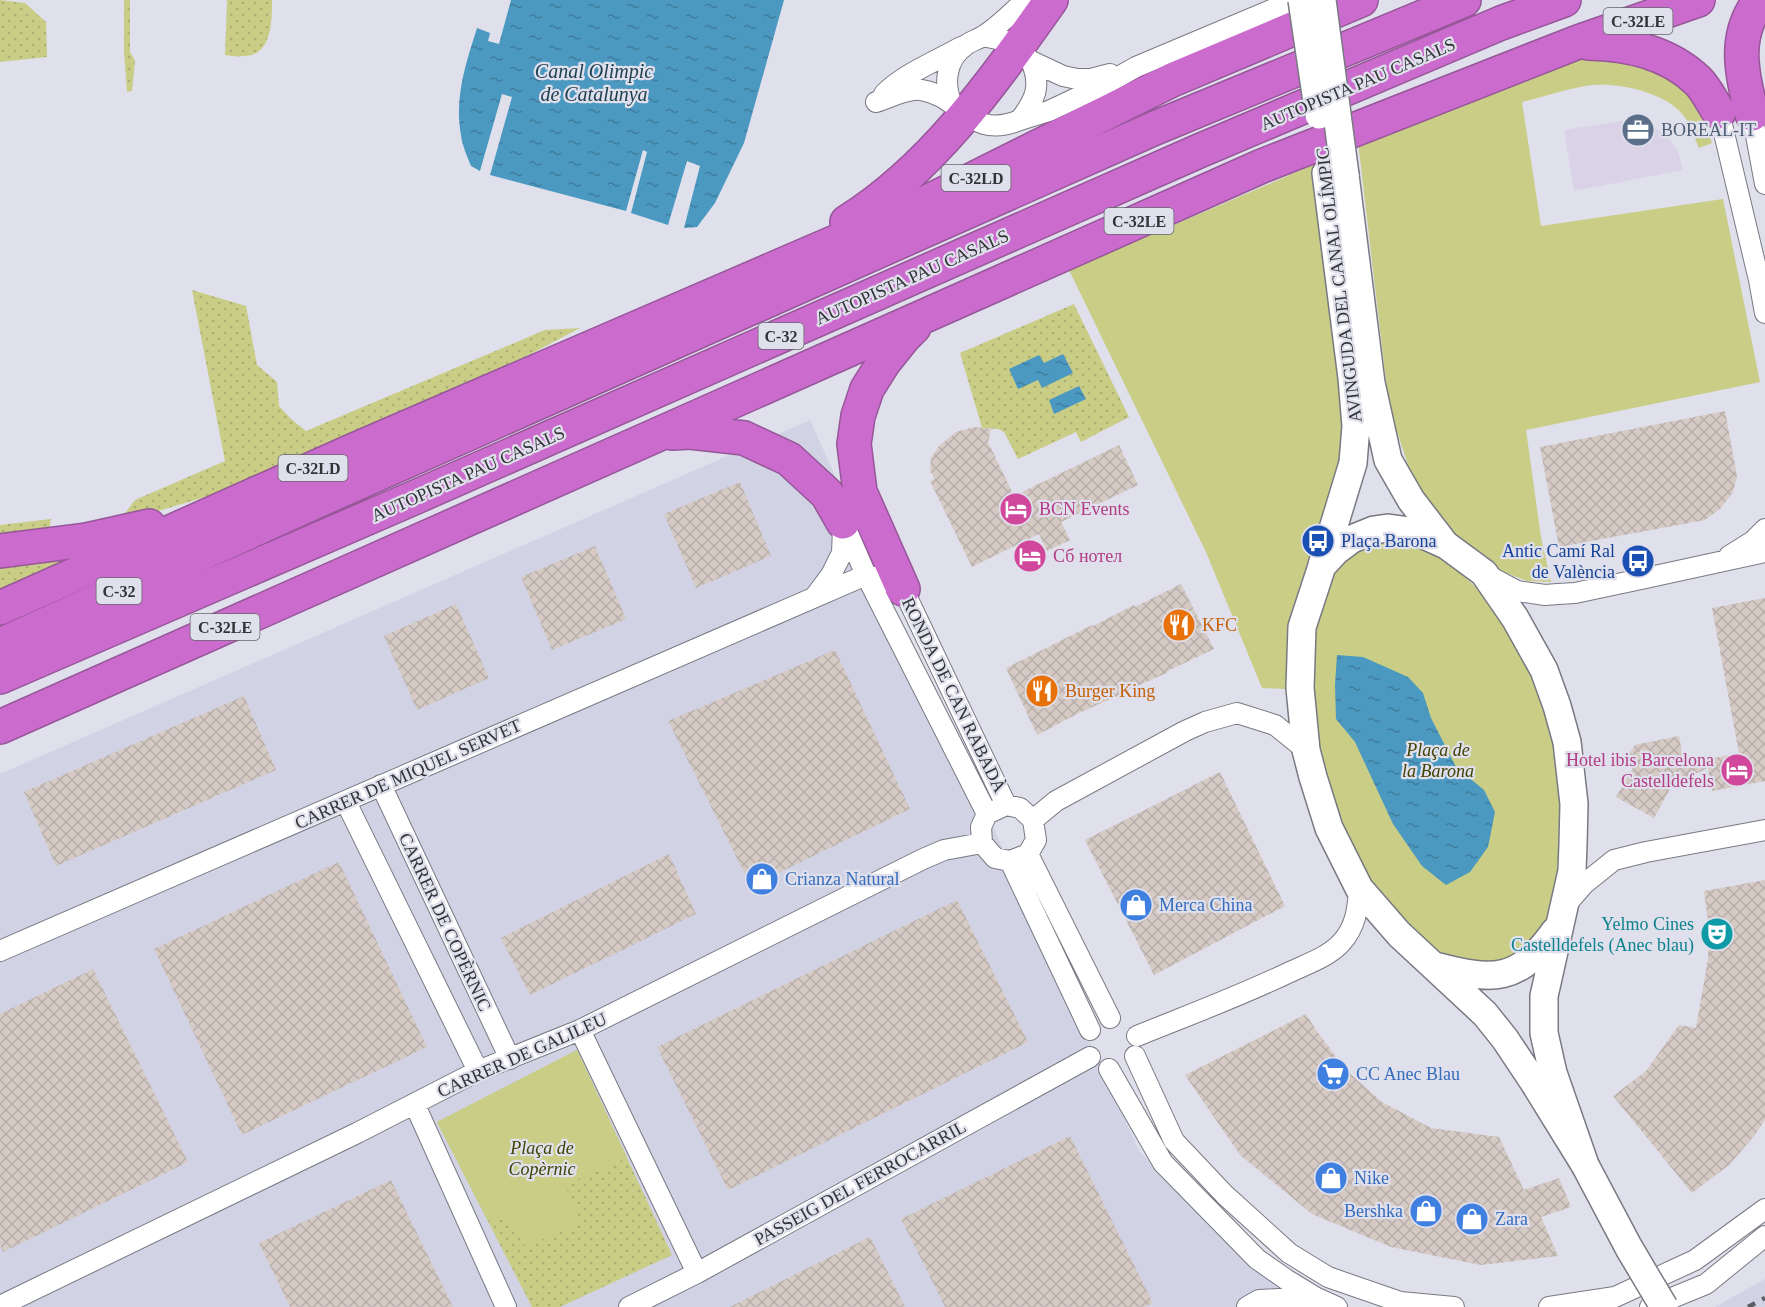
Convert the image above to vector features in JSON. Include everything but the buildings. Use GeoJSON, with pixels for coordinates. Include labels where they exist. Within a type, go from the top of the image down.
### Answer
{"type":"FeatureCollection","features":[{"type":"Feature","properties":{"kind":"highway"},"geometry":{"type":"LineString","coordinates":[[744,281],[831,233],[870,207],[920,165],[958,110],[1024,55],[1051,0]]}},
{"type":"Feature","properties":{"kind":"highway","name":"C-32LD"},"geometry":{"type":"LineString","coordinates":[[0,608],[352,451],[919,206],[1172,80],[1361,0]]}},
{"type":"Feature","properties":{"kind":"highway","name":"AUTOPISTA PAU CASALS"},"geometry":{"type":"LineString","coordinates":[[0,645],[1155,128],[1464,0]]}},
{"type":"Feature","properties":{"kind":"highway","name":"AUTOPISTA PAU CASALS"},"geometry":{"type":"LineString","coordinates":[[0,677],[418,496],[1199,151],[1501,23],[1564,0]]}},
{"type":"Feature","properties":{"kind":"highway","name":"C-32LE"},"geometry":{"type":"LineString","coordinates":[[0,727],[1262,166],[1578,42],[1698,0]]}},
{"type":"Feature","properties":{"kind":"highway"},"geometry":{"type":"LineString","coordinates":[[1752,114],[1742,72],[1741,49],[1750,15],[1760,0]]}},
{"type":"Feature","properties":{"kind":"highway"},"geometry":{"type":"LineString","coordinates":[[1578,42],[1643,49],[1675,63],[1699,82],[1719,112]]}},
{"type":"Feature","properties":{"kind":"highway"},"geometry":{"type":"LineString","coordinates":[[903,589],[860,492],[854,444],[858,416],[867,389],[884,362],[904,337],[927,316]]}},
{"type":"Feature","properties":{"kind":"highway"},"geometry":{"type":"LineString","coordinates":[[662,434],[690,432],[744,438],[789,459],[827,494],[843,522]]}},
{"type":"Feature","properties":{"kind":"highway"},"geometry":{"type":"LineString","coordinates":[[0,551],[86,540],[216,512]]}},
{"type":"Feature","properties":{"kind":"street"},"geometry":{"type":"LineString","coordinates":[[1026,0],[983,36],[898,83],[876,102],[913,90],[921,90],[940,96],[977,122],[1002,127],[1049,111],[1136,67],[1295,0]]}},
{"type":"Feature","properties":{"kind":"street","name":"AVINGUDA DEL CANAL OLÍMPIC"},"geometry":{"type":"LineString","coordinates":[[1302,0],[1371,383],[1388,460],[1411,500],[1446,545]]}},
{"type":"Feature","properties":{"kind":"street","name":"AVINGUDA DEL CANAL OLÍMPIC"},"geometry":{"type":"LineString","coordinates":[[1322,0],[1355,402],[1356,441],[1349,480],[1322,566]]}},
{"type":"Feature","properties":{"kind":"street"},"geometry":{"type":"LineString","coordinates":[[983,36],[1006,42],[1024,55],[1063,76],[1077,79],[1091,79],[1136,67]]}},
{"type":"Feature","properties":{"kind":"street"},"geometry":{"type":"LineString","coordinates":[[958,110],[948,90],[948,71],[956,54],[964,46]]}},
{"type":"Feature","properties":{"kind":"street"},"geometry":{"type":"LineString","coordinates":[[1020,120],[1036,94],[1037,84],[1035,70],[1024,55]]}},
{"type":"Feature","properties":{"kind":"street"},"geometry":{"type":"LineString","coordinates":[[1719,112],[1763,294],[1765,313]]}},
{"type":"Feature","properties":{"kind":"street"},"geometry":{"type":"LineString","coordinates":[[1752,114],[1765,184]]}},
{"type":"Feature","properties":{"kind":"street"},"geometry":{"type":"LineString","coordinates":[[816,595],[831,575],[842,553],[843,522]]}},
{"type":"Feature","properties":{"kind":"street","name":"RONDA DE CAN RABADÀ"},"geometry":{"type":"LineString","coordinates":[[843,522],[866,575],[987,814]]}},
{"type":"Feature","properties":{"kind":"street"},"geometry":{"type":"LineString","coordinates":[[1664,1307],[1629,1248],[1585,1165],[1504,1039],[1485,1014],[1399,934],[1359,888],[1329,828],[1306,750],[1300,688],[1302,627],[1322,566],[1352,539],[1374,530],[1388,528],[1418,532],[1446,545],[1484,573],[1517,591],[1545,595],[1586,590],[1765,552]]}},
{"type":"Feature","properties":{"kind":"street"},"geometry":{"type":"LineString","coordinates":[[1721,562],[1753,541],[1765,530]]}},
{"type":"Feature","properties":{"kind":"street"},"geometry":{"type":"LineString","coordinates":[[1484,573],[1515,618],[1544,670],[1567,742],[1574,804],[1572,871],[1544,996],[1544,1033],[1552,1073],[1585,1165]]}},
{"type":"Feature","properties":{"kind":"street","name":"RONDA DE CAN RABADÀ"},"geometry":{"type":"LineString","coordinates":[[866,575],[883,579],[903,589],[1006,805]]}},
{"type":"Feature","properties":{"kind":"street","name":"CARRER DE MIQUEL SERVET"},"geometry":{"type":"LineString","coordinates":[[0,951],[866,575]]}},
{"type":"Feature","properties":{"kind":"street"},"geometry":{"type":"LineString","coordinates":[[982,843],[995,858],[1019,858],[1036,840],[1033,820],[1056,801],[1205,722],[1237,713],[1275,725],[1306,750]]}},
{"type":"Feature","properties":{"kind":"street","name":"CARRER DE COPÈRNIC"},"geometry":{"type":"LineString","coordinates":[[381,785],[510,1059]]}},
{"type":"Feature","properties":{"kind":"street","name":"CARRER DE COPÈRNIC"},"geometry":{"type":"LineString","coordinates":[[346,802],[478,1071]]}},
{"type":"Feature","properties":{"kind":"street","name":"RONDA DE CAN RABADÀ"},"geometry":{"type":"LineString","coordinates":[[982,843],[981,827],[987,814],[1006,805],[1020,808],[1033,820]]}},
{"type":"Feature","properties":{"kind":"street"},"geometry":{"type":"LineString","coordinates":[[1434,966],[1469,975],[1493,976],[1518,969],[1533,959],[1584,884],[1614,860],[1765,830]]}},
{"type":"Feature","properties":{"kind":"street","name":"CARRER DE GALILEU"},"geometry":{"type":"LineString","coordinates":[[0,1306],[414,1105],[478,1071],[580,1030],[923,859],[944,850],[982,843]]}},
{"type":"Feature","properties":{"kind":"street"},"geometry":{"type":"LineString","coordinates":[[1019,858],[1110,1017]]}},
{"type":"Feature","properties":{"kind":"street"},"geometry":{"type":"LineString","coordinates":[[1019,858],[1090,1030]]}},
{"type":"Feature","properties":{"kind":"street"},"geometry":{"type":"LineString","coordinates":[[1137,1036],[1250,991],[1324,956],[1340,944],[1351,930],[1357,913],[1359,888]]}},
{"type":"Feature","properties":{"kind":"street"},"geometry":{"type":"LineString","coordinates":[[1110,1017],[1123,1019],[1130,1023],[1137,1036],[1138,1048],[1135,1056],[1122,1068],[1109,1069],[1096,1064],[1087,1049],[1086,1041],[1090,1030],[1099,1021],[1110,1017]]}},
{"type":"Feature","properties":{"kind":"street"},"geometry":{"type":"LineString","coordinates":[[580,1030],[697,1273]]}},
{"type":"Feature","properties":{"kind":"street"},"geometry":{"type":"LineString","coordinates":[[1135,1056],[1174,1140],[1225,1196],[1289,1253],[1328,1277],[1400,1302],[1454,1307]]}},
{"type":"Feature","properties":{"kind":"street","name":"PASSEIG DEL FERROCARRIL"},"geometry":{"type":"LineString","coordinates":[[634,1306],[1090,1057]]}},
{"type":"Feature","properties":{"kind":"street"},"geometry":{"type":"LineString","coordinates":[[1109,1069],[1163,1163],[1257,1260],[1287,1280],[1337,1307]]}},
{"type":"Feature","properties":{"kind":"street"},"geometry":{"type":"LineString","coordinates":[[414,1105],[506,1307]]}},
{"type":"Feature","properties":{"kind":"street"},"geometry":{"type":"LineString","coordinates":[[1549,1307],[1615,1297],[1695,1260],[1765,1209]]}},
{"type":"Feature","properties":{"kind":"street"},"geometry":{"type":"LineString","coordinates":[[1650,1307],[1706,1284],[1765,1236]]}},
{"type":"Feature","properties":{"kind":"street"},"geometry":{"type":"LineString","coordinates":[[1247,1307],[1259,1300],[1316,1297]]}},
{"type":"Feature","properties":{"kind":"shaded area"},"geometry":{"type":"Polygon","coordinates":[[[1620,121],[1638,121],[1661,132],[1678,152],[1683,170],[1574,191],[1564,130],[1620,121]]]}},
{"type":"Feature","properties":{"kind":"shaded area"},"geometry":{"type":"Polygon","coordinates":[[[810,420],[1139,1151],[1277,1286],[1317,1307],[0,1307],[0,774],[810,420]]]}},
{"type":"Feature","properties":{"kind":"shaded area"},"geometry":{"type":"Polygon","coordinates":[[[1765,1279],[1765,1307],[1715,1307],[1765,1279]]]}},
{"type":"Feature","properties":{"kind":"green space"},"geometry":{"type":"Polygon","coordinates":[[[0,0],[25,3],[46,22],[47,57],[0,62],[0,0]]]}},
{"type":"Feature","properties":{"kind":"green space"},"geometry":{"type":"Polygon","coordinates":[[[124,0],[130,0],[130,52],[135,61],[132,91],[127,92],[124,52],[124,0]]]}},
{"type":"Feature","properties":{"kind":"green space"},"geometry":{"type":"Polygon","coordinates":[[[227,0],[272,0],[269,36],[260,50],[253,54],[225,55],[227,0]]]}},
{"type":"Feature","properties":{"kind":"green space"},"geometry":{"type":"Polygon","coordinates":[[[1576,53],[1661,67],[1698,104],[1712,143],[1699,148],[1688,122],[1675,107],[1638,90],[1610,85],[1585,86],[1522,102],[1541,226],[1723,199],[1760,382],[1526,430],[1541,537],[1551,582],[1527,581],[1504,572],[1477,555],[1456,537],[1433,509],[1409,468],[1389,407],[1358,141],[1576,53]]]}},
{"type":"Feature","properties":{"kind":"green space"},"geometry":{"type":"Polygon","coordinates":[[[1313,165],[1344,415],[1342,455],[1300,589],[1287,654],[1286,689],[1262,688],[1206,552],[1069,270],[1313,165]]]}},
{"type":"Feature","properties":{"kind":"green space"},"geometry":{"type":"Polygon","coordinates":[[[192,290],[246,306],[257,365],[277,382],[279,406],[306,431],[545,330],[580,328],[523,358],[222,492],[118,523],[135,500],[225,461],[192,290]]]}},
{"type":"Feature","properties":{"kind":"green space"},"geometry":{"type":"Polygon","coordinates":[[[1074,304],[1129,417],[1081,442],[1076,432],[1018,459],[1004,432],[998,429],[982,428],[960,353],[1074,304]]]}},
{"type":"Feature","properties":{"kind":"green space"},"geometry":{"type":"Polygon","coordinates":[[[51,519],[48,535],[0,542],[0,525],[51,519]]]}},
{"type":"Feature","properties":{"kind":"green space","name":"Plaça de la Barona"},"geometry":{"type":"Polygon","coordinates":[[[1388,539],[1413,542],[1435,551],[1483,594],[1506,626],[1533,675],[1547,715],[1559,765],[1564,804],[1557,889],[1552,910],[1540,934],[1525,951],[1488,965],[1461,962],[1420,942],[1372,882],[1331,806],[1310,700],[1317,609],[1337,567],[1364,543],[1388,539]]]}},
{"type":"Feature","properties":{"kind":"green space"},"geometry":{"type":"Polygon","coordinates":[[[101,550],[0,594],[0,562],[101,550]]]}},
{"type":"Feature","properties":{"kind":"green space","name":"Plaça de Copèrnic"},"geometry":{"type":"Polygon","coordinates":[[[577,1050],[672,1255],[560,1307],[532,1307],[437,1122],[577,1050]]]}},
{"type":"Feature","properties":{"kind":"green space"},"geometry":{"type":"Polygon","coordinates":[[[577,1050],[627,1158],[565,1185],[580,1222],[526,1247],[514,1223],[505,1225],[501,1216],[488,1221],[437,1122],[577,1050]]]}},
{"type":"Feature","properties":{"kind":"water","name":"Canal Olimpic de Catalunya"},"geometry":{"type":"Polygon","coordinates":[[[511,0],[784,0],[744,143],[715,203],[697,227],[684,228],[700,166],[687,161],[668,225],[631,213],[647,152],[643,150],[626,211],[490,175],[512,97],[502,94],[480,171],[471,166],[462,143],[459,121],[460,94],[465,67],[477,28],[490,33],[488,41],[499,44],[511,0]]]}},
{"type":"Feature","properties":{"kind":"water"},"geometry":{"type":"Polygon","coordinates":[[[1063,354],[1073,373],[1042,388],[1038,380],[1018,389],[1009,369],[1039,355],[1044,363],[1063,354]]]}},
{"type":"Feature","properties":{"kind":"water"},"geometry":{"type":"Polygon","coordinates":[[[1079,386],[1086,399],[1054,414],[1049,400],[1079,386]]]}},
{"type":"Feature","properties":{"kind":"water"},"geometry":{"type":"Polygon","coordinates":[[[1337,655],[1363,657],[1408,677],[1423,693],[1431,718],[1456,767],[1484,790],[1495,812],[1488,847],[1470,872],[1446,885],[1422,866],[1393,824],[1355,742],[1336,719],[1337,655]]]}},
{"type":"Feature","properties":{"kind":"railway"},"geometry":{"type":"LineString","coordinates":[[1748,1307],[1765,1298]]}},
{"type":"Feature","properties":{"kind":"place","name":"BOREAL-IT"},"geometry":{"type":"Point","coordinates":[1638,130]}},
{"type":"Feature","properties":{"kind":"place","name":"BCN Events"},"geometry":{"type":"Point","coordinates":[1016,509]}},
{"type":"Feature","properties":{"kind":"place","name":"Plaça Barona"},"geometry":{"type":"Point","coordinates":[1318,541]}},
{"type":"Feature","properties":{"kind":"place","name":"Сб нотел"},"geometry":{"type":"Point","coordinates":[1030,556]}},
{"type":"Feature","properties":{"kind":"place","name":"Antic Camí Ral de València"},"geometry":{"type":"Point","coordinates":[1638,561]}},
{"type":"Feature","properties":{"kind":"place","name":"KFC"},"geometry":{"type":"Point","coordinates":[1179,625]}},
{"type":"Feature","properties":{"kind":"place","name":"Burger King"},"geometry":{"type":"Point","coordinates":[1042,691]}},
{"type":"Feature","properties":{"kind":"place","name":"Hotel ibis Barcelona Castelldefels"},"geometry":{"type":"Point","coordinates":[1737,770]}},
{"type":"Feature","properties":{"kind":"place","name":"Crianza Natural"},"geometry":{"type":"Point","coordinates":[762,879]}},
{"type":"Feature","properties":{"kind":"place","name":"Merca China"},"geometry":{"type":"Point","coordinates":[1136,905]}},
{"type":"Feature","properties":{"kind":"place","name":"Yelmo Cines Castelldefels (Anec blau)"},"geometry":{"type":"Point","coordinates":[1717,934]}},
{"type":"Feature","properties":{"kind":"place","name":"CC Anec Blau"},"geometry":{"type":"Point","coordinates":[1333,1074]}},
{"type":"Feature","properties":{"kind":"place","name":"Nike"},"geometry":{"type":"Point","coordinates":[1331,1178]}},
{"type":"Feature","properties":{"kind":"place","name":"Bershka"},"geometry":{"type":"Point","coordinates":[1426,1211]}},
{"type":"Feature","properties":{"kind":"place","name":"Zara"},"geometry":{"type":"Point","coordinates":[1472,1219]}}]}
